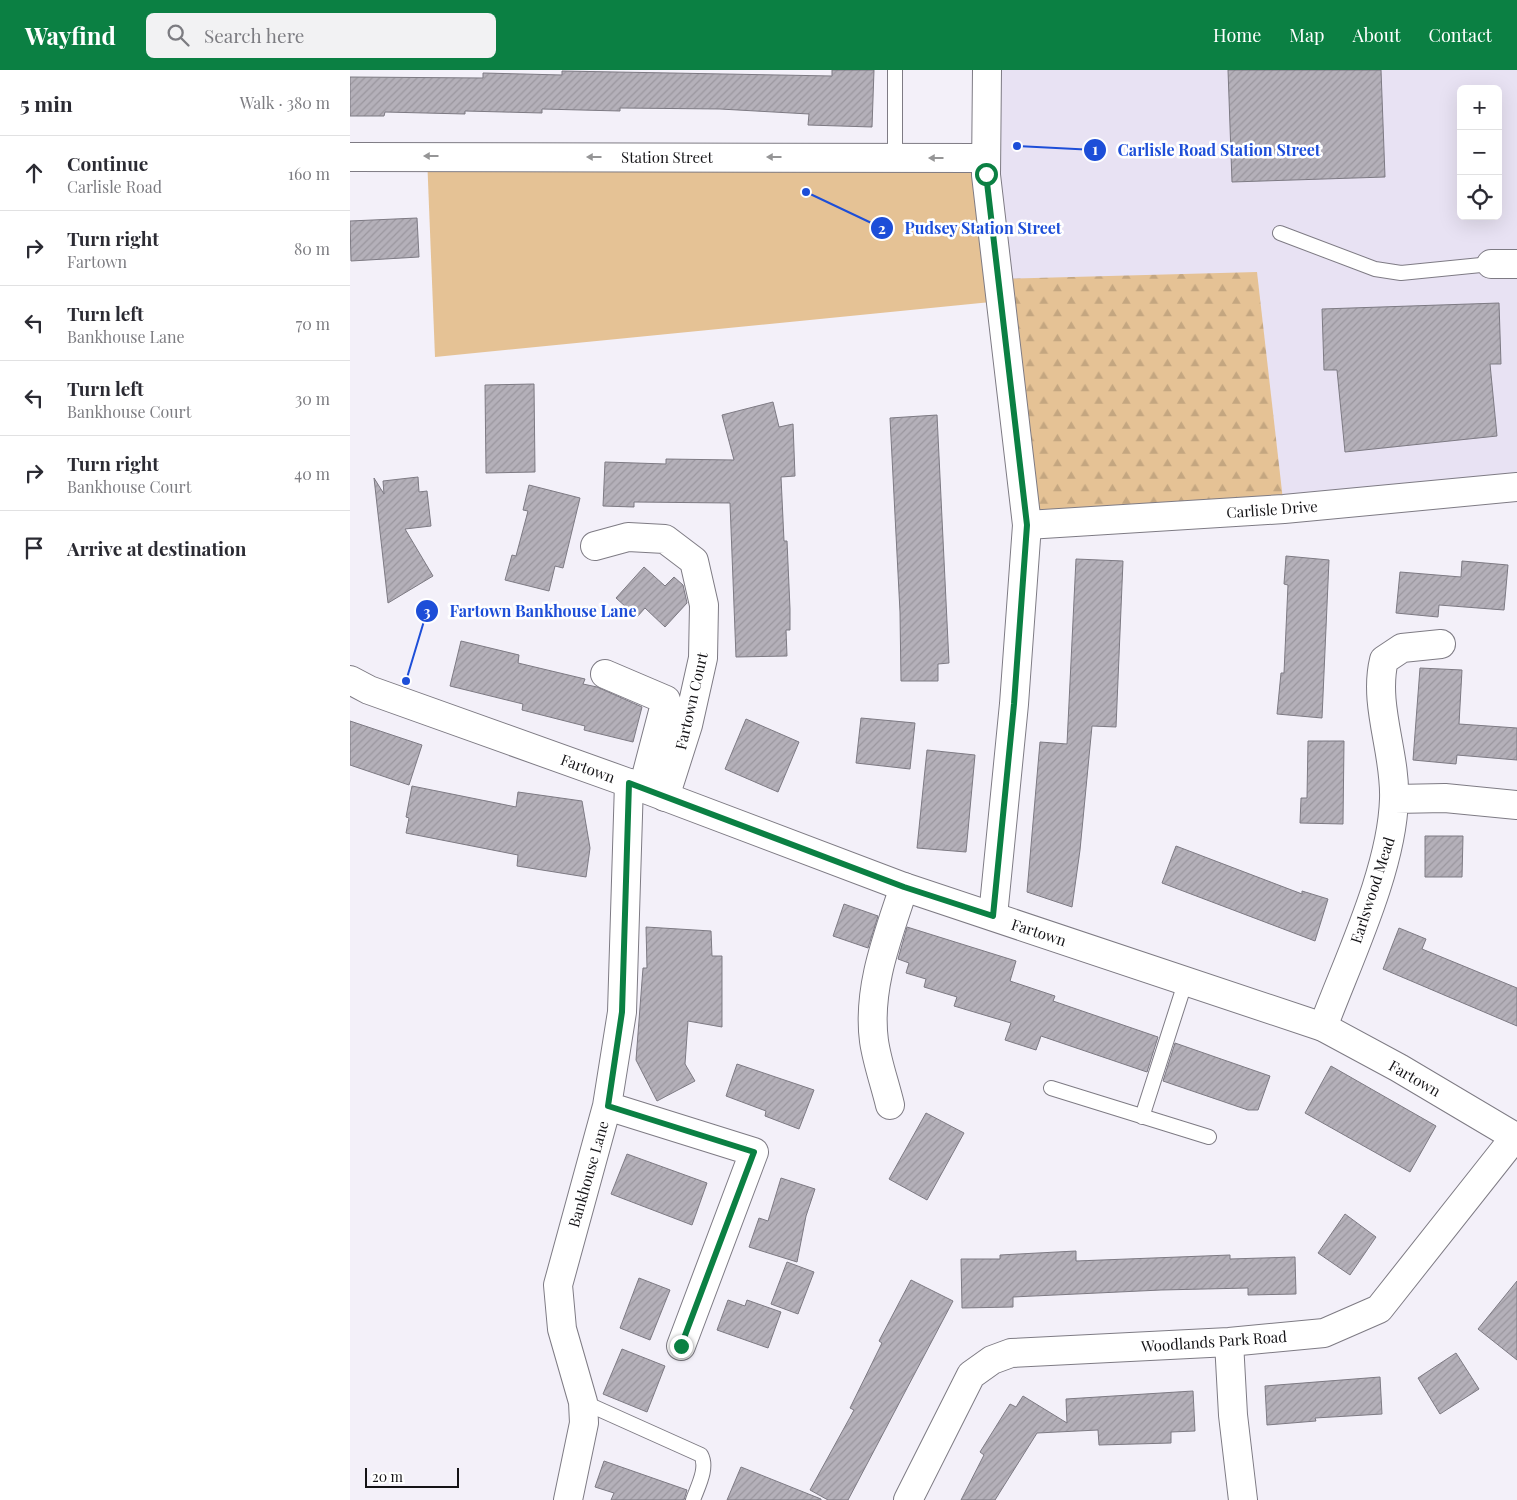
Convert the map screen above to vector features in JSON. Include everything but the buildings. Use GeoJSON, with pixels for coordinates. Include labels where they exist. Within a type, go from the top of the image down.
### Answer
{"type":"FeatureCollection","features":[{"type":"Feature","properties":{"kind":"street"},"geometry":{"type":"LineString","coordinates":[[987,70],[985,166],[1027,525],[1014,704],[993,916]]}},
{"type":"Feature","properties":{"kind":"street","name":"Station Street"},"geometry":{"type":"LineString","coordinates":[[350,156],[895,158],[985,166]]}},
{"type":"Feature","properties":{"kind":"street","name":"Carlisle Drive"},"geometry":{"type":"LineString","coordinates":[[1027,525],[1284,509],[1517,487]]}},
{"type":"Feature","properties":{"kind":"street","name":"Fartown Court"},"geometry":{"type":"LineString","coordinates":[[596,546],[628,537],[665,539],[694,561],[704,605],[703,658],[688,726],[646,789]]}},
{"type":"Feature","properties":{"kind":"street","name":"Earlswood Mead"},"geometry":{"type":"LineString","coordinates":[[1323,1027],[1385,858],[1394,799],[1393,762],[1380,678],[1384,660],[1402,648],[1441,644]]}},
{"type":"Feature","properties":{"kind":"street"},"geometry":{"type":"LineString","coordinates":[[605,674],[666,700],[646,789]]}},
{"type":"Feature","properties":{"kind":"street","name":"Fartown"},"geometry":{"type":"LineString","coordinates":[[350,680],[369,690],[646,789],[904,887],[1323,1027],[1400,1068],[1516,1138]]}},
{"type":"Feature","properties":{"kind":"street","name":"Bankhouse Lane"},"geometry":{"type":"LineString","coordinates":[[568,1500],[584,1423],[583,1402],[562,1330],[558,1285],[608,1106],[622,1012],[646,789]]}},
{"type":"Feature","properties":{"kind":"street"},"geometry":{"type":"LineString","coordinates":[[1394,799],[1445,798],[1517,805]]}},
{"type":"Feature","properties":{"kind":"street"},"geometry":{"type":"LineString","coordinates":[[890,1105],[874,1040],[875,993],[882,953],[904,887]]}},
{"type":"Feature","properties":{"kind":"street"},"geometry":{"type":"LineString","coordinates":[[608,1106],[754,1152],[681,1346]]}},
{"type":"Feature","properties":{"kind":"street","name":"Woodlands Park Road"},"geometry":{"type":"LineString","coordinates":[[908,1500],[971,1375],[992,1360],[1011,1353],[1229,1342],[1324,1333],[1379,1309],[1516,1138]]}},
{"type":"Feature","properties":{"kind":"street"},"geometry":{"type":"LineString","coordinates":[[1229,1342],[1233,1415],[1244,1500]]}},
{"type":"Feature","properties":{"kind":"lane"},"geometry":{"type":"LineString","coordinates":[[895,70],[895,158]]}},
{"type":"Feature","properties":{"kind":"lane"},"geometry":{"type":"LineString","coordinates":[[1280,233],[1375,269],[1401,273],[1504,264]]}},
{"type":"Feature","properties":{"kind":"lane"},"geometry":{"type":"LineString","coordinates":[[1142,1117],[1186,980]]}},
{"type":"Feature","properties":{"kind":"lane"},"geometry":{"type":"LineString","coordinates":[[1051,1088],[1209,1138]]}},
{"type":"Feature","properties":{"kind":"lane"},"geometry":{"type":"LineString","coordinates":[[583,1402],[701,1455],[704,1460],[704,1469],[693,1500]]}},
{"type":"Feature","properties":{"kind":"shaded area"},"geometry":{"type":"Polygon","coordinates":[[[987,70],[1517,70],[1517,487],[1284,509],[998,279],[987,70]]]}},
{"type":"Feature","properties":{"kind":"green space"},"geometry":{"type":"Polygon","coordinates":[[[427,156],[985,158],[1001,301],[435,357],[427,156]]]}},
{"type":"Feature","properties":{"kind":"green space"},"geometry":{"type":"Polygon","coordinates":[[[1257,272],[1284,509],[1027,525],[998,279],[1257,272]]]}},
{"type":"Feature","properties":{"kind":"place","name":"Carlisle Road Station Street"},"geometry":{"type":"Point","coordinates":[1017,146]}},
{"type":"Feature","properties":{"kind":"place","name":"Pudsey Station Street"},"geometry":{"type":"Point","coordinates":[806,192]}},
{"type":"Feature","properties":{"kind":"place","name":"Fartown Bankhouse Lane"},"geometry":{"type":"Point","coordinates":[406,681]}},
{"type":"Feature","properties":{"kind":"route"},"geometry":{"type":"LineString","coordinates":[[681,1346],[754,1152],[608,1106],[622,1012],[629,783],[904,887],[993,916],[1014,704],[1027,525],[986,174]]}}]}
